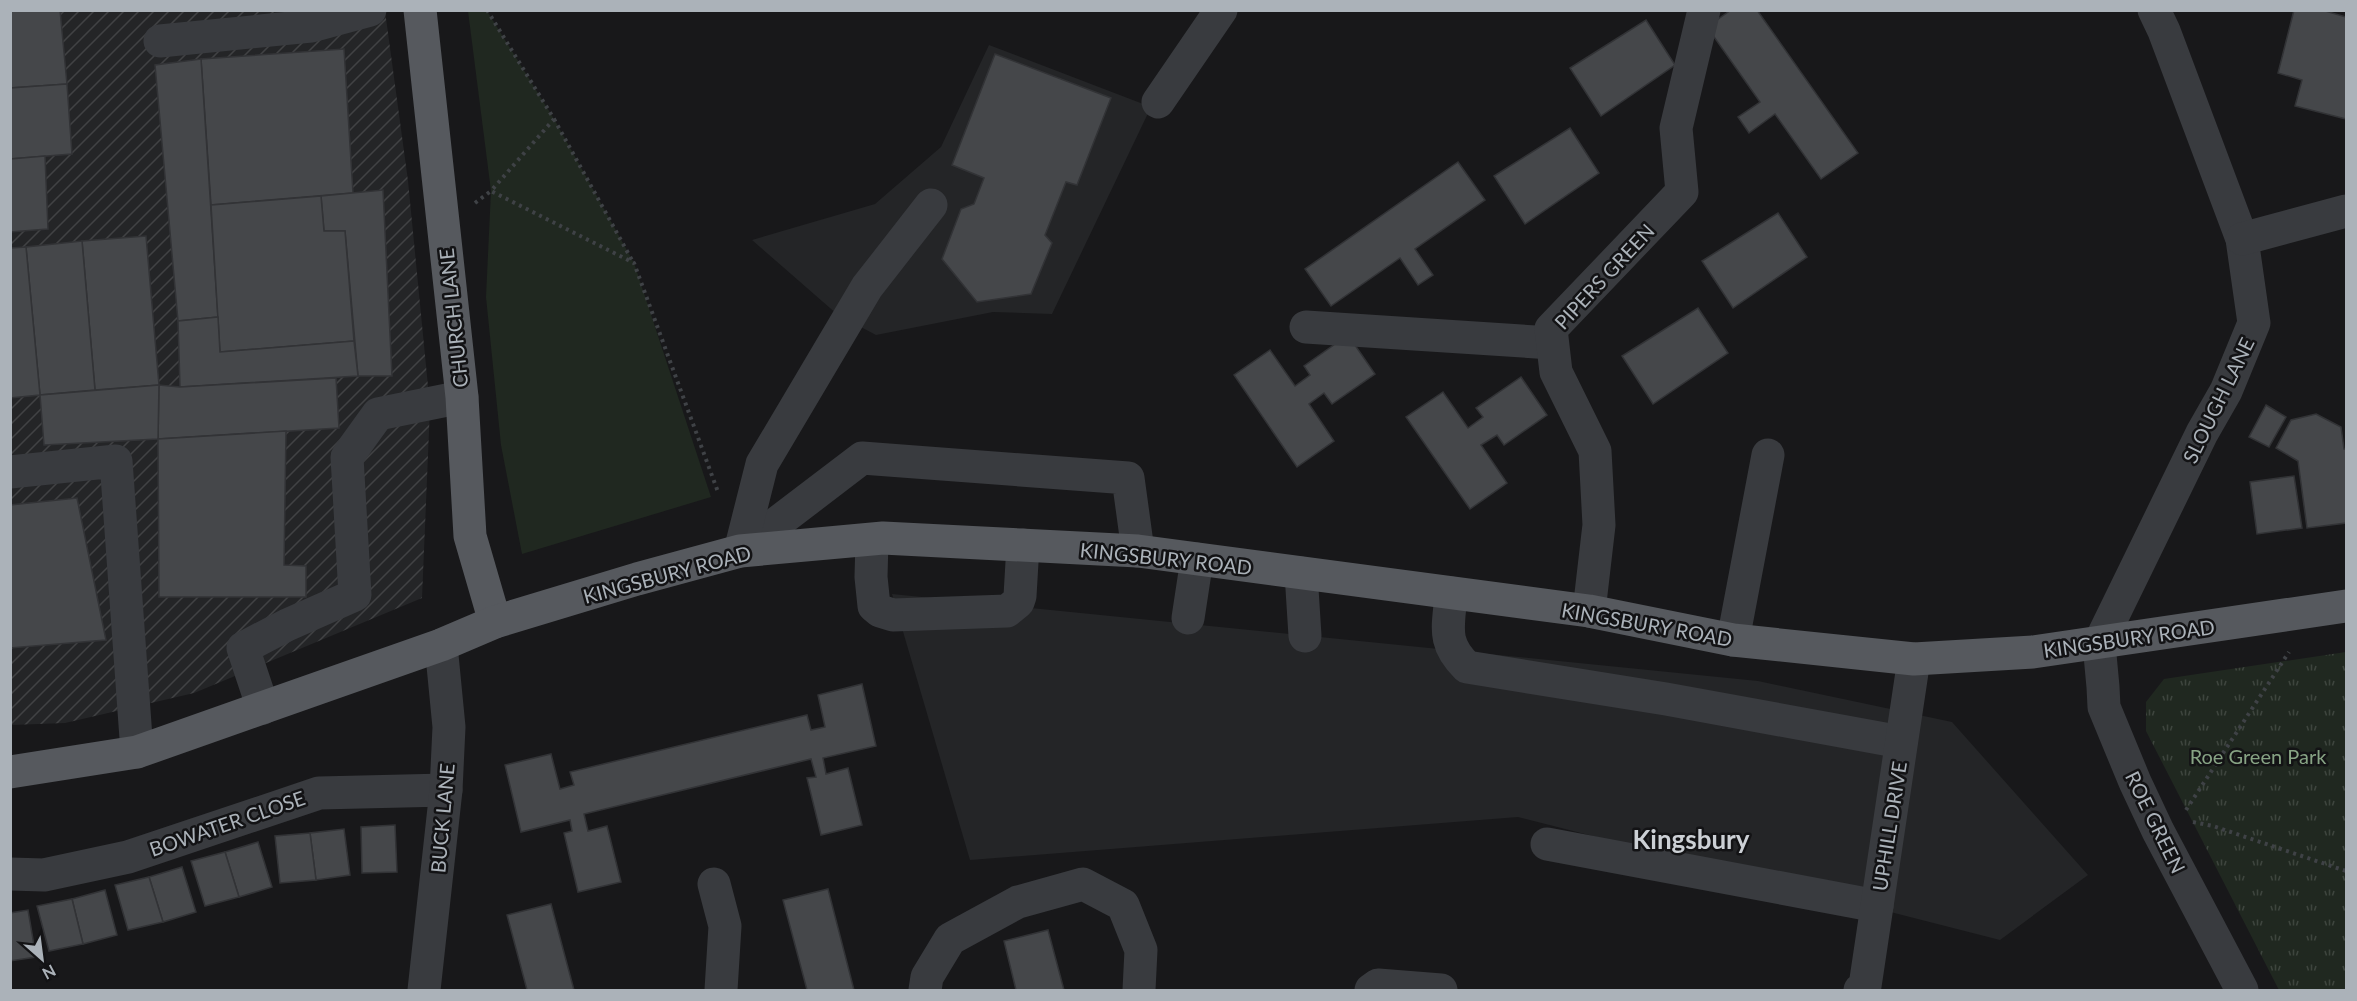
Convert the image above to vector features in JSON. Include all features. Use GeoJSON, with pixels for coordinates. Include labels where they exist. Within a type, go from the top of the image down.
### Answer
{"type":"FeatureCollection","features":[{"type":"Feature","properties":{"kind":"main road","name":"CHURCH LANE"},"geometry":{"type":"LineString","coordinates":[[420,10],[462,397],[470,536],[495,622]]}},
{"type":"Feature","properties":{"kind":"main road","name":"KINGSBURY ROAD"},"geometry":{"type":"LineString","coordinates":[[10,772],[138,752],[441,645],[495,622],[740,551],[883,538],[1138,551],[1589,611],[1733,640],[1914,659],[2033,652],[2100,644],[2346,606]]}},
{"type":"Feature","properties":{"kind":"street"},"geometry":{"type":"LineString","coordinates":[[160,41],[311,26],[370,10]]}},
{"type":"Feature","properties":{"kind":"street"},"geometry":{"type":"LineString","coordinates":[[1158,102],[1221,10]]}},
{"type":"Feature","properties":{"kind":"street","name":"PIPERS GREEN"},"geometry":{"type":"LineString","coordinates":[[1589,611],[1599,525],[1595,451],[1556,372],[1551,329],[1682,192],[1676,128],[1704,10]]}},
{"type":"Feature","properties":{"kind":"street","name":"SLOUGH LANE"},"geometry":{"type":"LineString","coordinates":[[2100,644],[2202,433],[2226,391],[2254,323],[2242,239],[2164,31],[2154,10]]}},
{"type":"Feature","properties":{"kind":"street"},"geometry":{"type":"LineString","coordinates":[[740,551],[762,464],[867,287],[931,205]]}},
{"type":"Feature","properties":{"kind":"street"},"geometry":{"type":"LineString","coordinates":[[2242,239],[2346,211]]}},
{"type":"Feature","properties":{"kind":"street"},"geometry":{"type":"LineString","coordinates":[[1306,327],[1552,344]]}},
{"type":"Feature","properties":{"kind":"street"},"geometry":{"type":"LineString","coordinates":[[263,708],[243,648],[287,625],[355,595],[347,457],[378,414],[462,397]]}},
{"type":"Feature","properties":{"kind":"street"},"geometry":{"type":"LineString","coordinates":[[1733,640],[1768,455]]}},
{"type":"Feature","properties":{"kind":"street"},"geometry":{"type":"LineString","coordinates":[[740,551],[862,458],[1128,478],[1138,551]]}},
{"type":"Feature","properties":{"kind":"street"},"geometry":{"type":"LineString","coordinates":[[10,472],[116,461],[138,752]]}},
{"type":"Feature","properties":{"kind":"street"},"geometry":{"type":"LineString","coordinates":[[872,540],[871,577],[874,606],[880,611],[893,615],[1007,612],[1018,602],[1020,596],[1023,545]]}},
{"type":"Feature","properties":{"kind":"street"},"geometry":{"type":"LineString","coordinates":[[1188,618],[1197,559]]}},
{"type":"Feature","properties":{"kind":"street"},"geometry":{"type":"LineString","coordinates":[[1300,573],[1305,636]]}},
{"type":"Feature","properties":{"kind":"street"},"geometry":{"type":"LineString","coordinates":[[1451,593],[1448,641],[1455,656],[1467,667],[1666,699],[1901,742]]}},
{"type":"Feature","properties":{"kind":"street","name":"ROE GREEN"},"geometry":{"type":"LineString","coordinates":[[2100,644],[2104,707],[2113,729],[2158,831],[2242,990]]}},
{"type":"Feature","properties":{"kind":"street","name":"BUCK LANE"},"geometry":{"type":"LineString","coordinates":[[424,990],[446,790],[449,727],[441,645]]}},
{"type":"Feature","properties":{"kind":"street","name":"UPHILL DRIVE"},"geometry":{"type":"LineString","coordinates":[[1860,990],[1865,986],[1914,659]]}},
{"type":"Feature","properties":{"kind":"street","name":"BOWATER CLOSE"},"geometry":{"type":"LineString","coordinates":[[10,874],[44,875],[128,857],[319,793],[446,790]]}},
{"type":"Feature","properties":{"kind":"street"},"geometry":{"type":"LineString","coordinates":[[1547,844],[1877,906]]}},
{"type":"Feature","properties":{"kind":"street"},"geometry":{"type":"LineString","coordinates":[[714,884],[725,926],[721,990]]}},
{"type":"Feature","properties":{"kind":"street"},"geometry":{"type":"LineString","coordinates":[[925,990],[927,977],[950,939],[1018,902],[1083,884],[1123,905],[1141,950],[1139,990]]}},
{"type":"Feature","properties":{"kind":"street"},"geometry":{"type":"LineString","coordinates":[[1371,990],[1378,985],[1441,990]]}},
{"type":"Feature","properties":{"kind":"path"},"geometry":{"type":"LineString","coordinates":[[487,10],[554,119],[634,263],[719,496]]}},
{"type":"Feature","properties":{"kind":"path"},"geometry":{"type":"LineString","coordinates":[[554,119],[491,191],[634,263]]}},
{"type":"Feature","properties":{"kind":"path"},"geometry":{"type":"LineString","coordinates":[[2180,819],[2289,652]]}},
{"type":"Feature","properties":{"kind":"path"},"geometry":{"type":"LineString","coordinates":[[2191,822],[2213,826],[2346,871]]}},
{"type":"Feature","properties":{"kind":"shaded area"},"geometry":{"type":"Polygon","coordinates":[[[10,11],[385,11],[408,181],[430,407],[422,598],[194,693],[65,723],[11,725],[10,11]]]}},
{"type":"Feature","properties":{"kind":"shaded area"},"geometry":{"type":"Polygon","coordinates":[[[989,45],[1151,107],[1052,314],[993,312],[876,335],[838,315],[752,240],[875,204],[941,147],[989,45]]]}},
{"type":"Feature","properties":{"kind":"shaded area"},"geometry":{"type":"Polygon","coordinates":[[[892,594],[1758,681],[1952,722],[2088,875],[2000,940],[1518,817],[970,860],[892,594]]]}},
{"type":"Feature","properties":{"kind":"green space"},"geometry":{"type":"Polygon","coordinates":[[[468,11],[487,11],[554,119],[634,263],[711,497],[522,554],[501,445],[486,297],[491,191],[468,11]]]}},
{"type":"Feature","properties":{"kind":"green space","name":"Roe Green Park"},"geometry":{"type":"Polygon","coordinates":[[[2346,652],[2346,990],[2279,990],[2146,731],[2146,702],[2164,679],[2346,652]]]}},
{"type":"Feature","properties":{"kind":"building"},"geometry":{"type":"Polygon","coordinates":[[[10,10],[60,10],[67,84],[10,88],[10,10]]]}},
{"type":"Feature","properties":{"kind":"building"},"geometry":{"type":"Polygon","coordinates":[[[1731,10],[1757,10],[1858,153],[1821,179],[1775,114],[1749,133],[1738,117],[1760,102],[1707,27],[1731,10]]]}},
{"type":"Feature","properties":{"kind":"building"},"geometry":{"type":"Polygon","coordinates":[[[2294,10],[2322,10],[2346,17],[2346,119],[2295,106],[2302,80],[2278,73],[2294,10]]]}},
{"type":"Feature","properties":{"kind":"building"},"geometry":{"type":"Polygon","coordinates":[[[1646,20],[1675,65],[1601,116],[1570,68],[1646,20]]]}},
{"type":"Feature","properties":{"kind":"building"},"geometry":{"type":"Polygon","coordinates":[[[344,49],[353,193],[211,205],[201,59],[344,49]]]}},
{"type":"Feature","properties":{"kind":"building"},"geometry":{"type":"Polygon","coordinates":[[[995,54],[1111,98],[1077,185],[1066,182],[1045,235],[1052,243],[1031,294],[977,302],[942,259],[961,209],[974,204],[984,178],[952,165],[995,54]]]}},
{"type":"Feature","properties":{"kind":"building"},"geometry":{"type":"Polygon","coordinates":[[[201,59],[218,317],[178,321],[155,65],[201,59]]]}},
{"type":"Feature","properties":{"kind":"building"},"geometry":{"type":"Polygon","coordinates":[[[67,84],[72,154],[10,159],[10,88],[67,84]]]}},
{"type":"Feature","properties":{"kind":"building"},"geometry":{"type":"Polygon","coordinates":[[[1570,128],[1599,173],[1525,224],[1494,176],[1570,128]]]}},
{"type":"Feature","properties":{"kind":"building"},"geometry":{"type":"Polygon","coordinates":[[[45,156],[48,229],[10,232],[10,159],[45,156]]]}},
{"type":"Feature","properties":{"kind":"building"},"geometry":{"type":"Polygon","coordinates":[[[1458,162],[1485,200],[1415,249],[1433,275],[1418,285],[1400,258],[1331,306],[1305,269],[1458,162]]]}},
{"type":"Feature","properties":{"kind":"building"},"geometry":{"type":"Polygon","coordinates":[[[383,190],[392,376],[358,376],[345,231],[324,231],[321,196],[383,190]]]}},
{"type":"Feature","properties":{"kind":"building"},"geometry":{"type":"Polygon","coordinates":[[[321,196],[324,231],[345,231],[354,341],[220,352],[211,205],[321,196]]]}},
{"type":"Feature","properties":{"kind":"building"},"geometry":{"type":"Polygon","coordinates":[[[1778,213],[1807,257],[1733,308],[1702,261],[1778,213]]]}},
{"type":"Feature","properties":{"kind":"building"},"geometry":{"type":"Polygon","coordinates":[[[146,236],[159,385],[95,390],[82,241],[146,236]]]}},
{"type":"Feature","properties":{"kind":"building"},"geometry":{"type":"Polygon","coordinates":[[[82,241],[95,390],[40,395],[26,247],[82,241]]]}},
{"type":"Feature","properties":{"kind":"building"},"geometry":{"type":"Polygon","coordinates":[[[26,247],[40,395],[10,398],[10,248],[26,247]]]}},
{"type":"Feature","properties":{"kind":"building"},"geometry":{"type":"Polygon","coordinates":[[[1698,308],[1728,353],[1653,404],[1622,356],[1698,308]]]}},
{"type":"Feature","properties":{"kind":"building"},"geometry":{"type":"Polygon","coordinates":[[[218,317],[220,352],[354,341],[358,376],[180,387],[178,321],[218,317]]]}},
{"type":"Feature","properties":{"kind":"building"},"geometry":{"type":"Polygon","coordinates":[[[1348,335],[1375,374],[1332,404],[1324,393],[1309,404],[1334,441],[1297,467],[1234,375],[1270,350],[1295,386],[1310,375],[1304,366],[1348,335]]]}},
{"type":"Feature","properties":{"kind":"building"},"geometry":{"type":"Polygon","coordinates":[[[1521,377],[1547,415],[1504,445],[1497,435],[1481,445],[1507,483],[1470,509],[1406,417],[1443,392],[1468,428],[1483,417],[1476,408],[1521,377]]]}},
{"type":"Feature","properties":{"kind":"building"},"geometry":{"type":"Polygon","coordinates":[[[336,378],[339,428],[158,439],[159,385],[180,387],[336,378]]]}},
{"type":"Feature","properties":{"kind":"building"},"geometry":{"type":"Polygon","coordinates":[[[159,385],[158,439],[44,445],[40,395],[159,385]]]}},
{"type":"Feature","properties":{"kind":"building"},"geometry":{"type":"Polygon","coordinates":[[[2266,405],[2286,417],[2269,447],[2249,437],[2266,405]]]}},
{"type":"Feature","properties":{"kind":"building"},"geometry":{"type":"Polygon","coordinates":[[[2316,414],[2341,427],[2344,449],[2346,449],[2346,523],[2307,528],[2298,461],[2276,448],[2291,420],[2316,414]]]}},
{"type":"Feature","properties":{"kind":"building"},"geometry":{"type":"Polygon","coordinates":[[[286,431],[284,565],[306,566],[306,597],[159,597],[158,439],[286,431]]]}},
{"type":"Feature","properties":{"kind":"building"},"geometry":{"type":"Polygon","coordinates":[[[2294,476],[2302,528],[2257,534],[2250,482],[2294,476]]]}},
{"type":"Feature","properties":{"kind":"building"},"geometry":{"type":"Polygon","coordinates":[[[77,498],[106,640],[10,648],[10,505],[77,498]]]}},
{"type":"Feature","properties":{"kind":"building"},"geometry":{"type":"Polygon","coordinates":[[[862,684],[876,746],[823,758],[826,774],[848,768],[862,825],[821,835],[807,778],[816,777],[811,759],[584,814],[588,831],[607,826],[621,882],[578,892],[564,833],[572,831],[570,820],[521,832],[505,765],[551,754],[560,789],[574,785],[570,772],[807,715],[811,730],[825,727],[818,695],[862,684]]]}},
{"type":"Feature","properties":{"kind":"building"},"geometry":{"type":"Polygon","coordinates":[[[395,825],[397,872],[362,873],[361,827],[395,825]]]}},
{"type":"Feature","properties":{"kind":"building"},"geometry":{"type":"Polygon","coordinates":[[[344,829],[350,875],[316,880],[310,833],[344,829]]]}},
{"type":"Feature","properties":{"kind":"building"},"geometry":{"type":"Polygon","coordinates":[[[310,833],[316,880],[280,883],[275,836],[310,833]]]}},
{"type":"Feature","properties":{"kind":"building"},"geometry":{"type":"Polygon","coordinates":[[[258,842],[272,887],[239,897],[225,852],[258,842]]]}},
{"type":"Feature","properties":{"kind":"building"},"geometry":{"type":"Polygon","coordinates":[[[225,852],[239,897],[205,906],[191,861],[225,852]]]}},
{"type":"Feature","properties":{"kind":"building"},"geometry":{"type":"Polygon","coordinates":[[[182,867],[196,912],[163,922],[149,877],[182,867]]]}},
{"type":"Feature","properties":{"kind":"building"},"geometry":{"type":"Polygon","coordinates":[[[149,877],[163,922],[128,930],[115,885],[149,877]]]}},
{"type":"Feature","properties":{"kind":"building"},"geometry":{"type":"Polygon","coordinates":[[[828,889],[854,990],[807,990],[783,900],[828,889]]]}},
{"type":"Feature","properties":{"kind":"building"},"geometry":{"type":"Polygon","coordinates":[[[105,890],[117,935],[83,944],[72,899],[105,890]]]}},
{"type":"Feature","properties":{"kind":"building"},"geometry":{"type":"Polygon","coordinates":[[[72,899],[83,944],[49,951],[37,906],[72,899]]]}},
{"type":"Feature","properties":{"kind":"building"},"geometry":{"type":"Polygon","coordinates":[[[551,904],[574,990],[527,990],[507,915],[551,904]]]}},
{"type":"Feature","properties":{"kind":"building"},"geometry":{"type":"Polygon","coordinates":[[[28,910],[36,957],[10,961],[10,913],[28,910]]]}},
{"type":"Feature","properties":{"kind":"building"},"geometry":{"type":"Polygon","coordinates":[[[1048,930],[1064,990],[1016,990],[1004,941],[1048,930]]]}},
{"type":"Feature","properties":{"kind":"district","name":"Kingsbury"},"geometry":{"type":"Point","coordinates":[1691,839]}}]}
